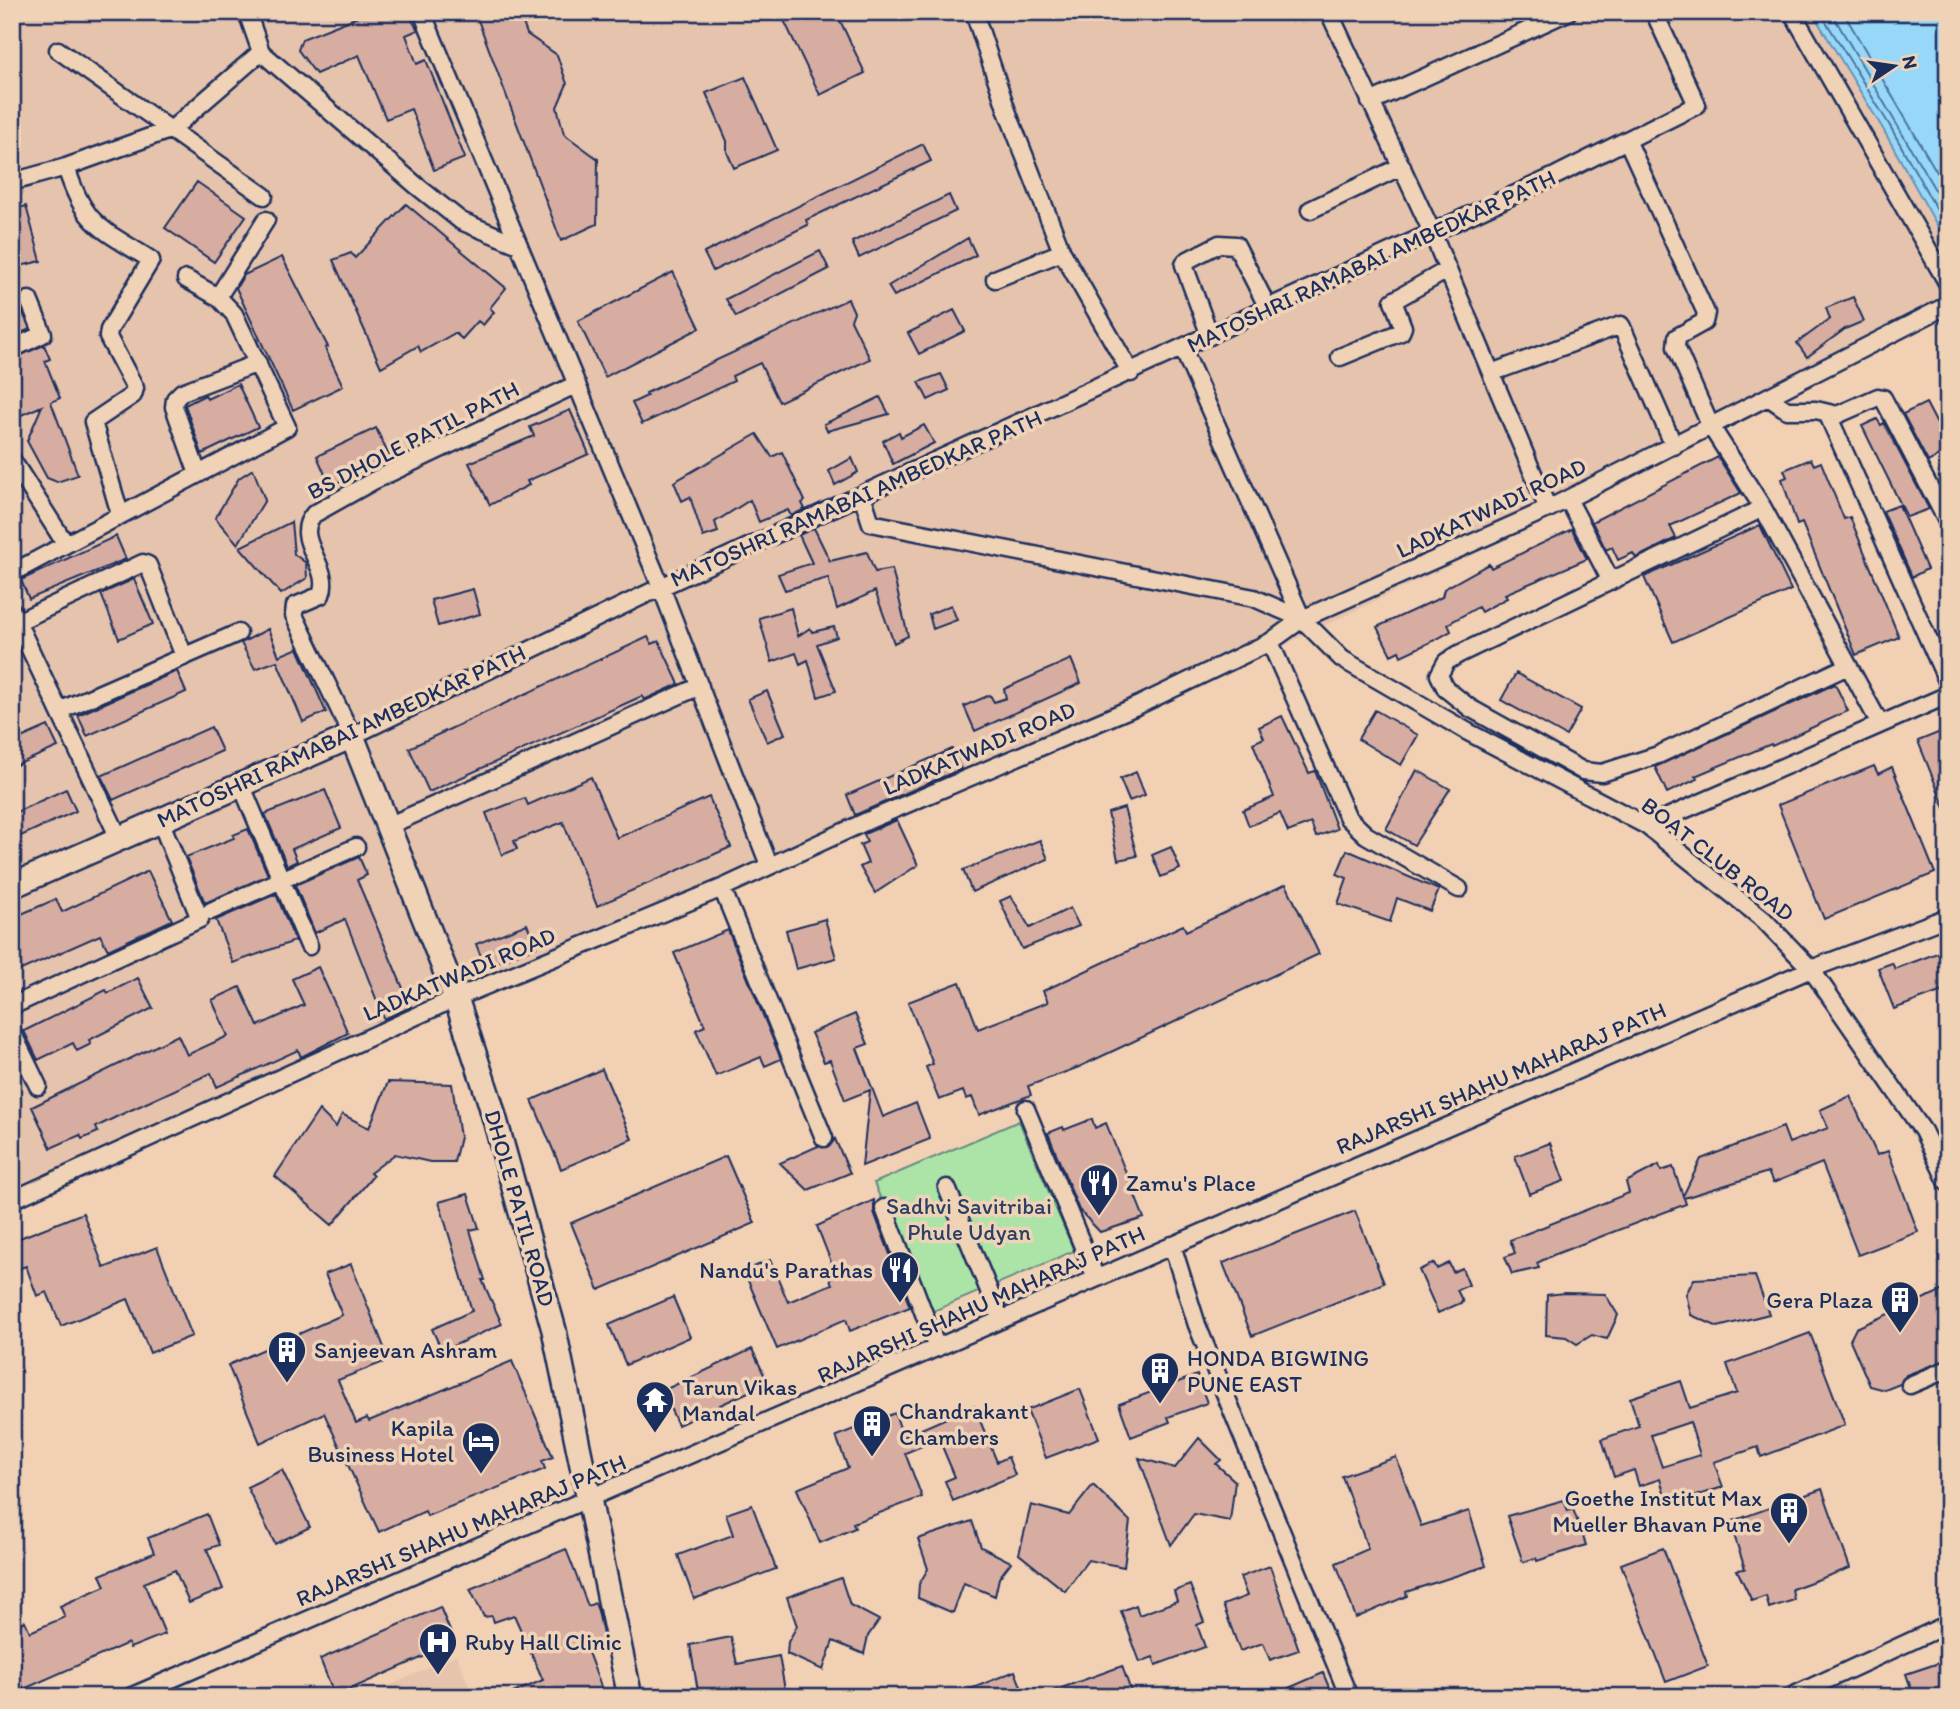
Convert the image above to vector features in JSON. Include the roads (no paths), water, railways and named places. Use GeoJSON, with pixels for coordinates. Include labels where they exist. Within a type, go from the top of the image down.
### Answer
{"type":"FeatureCollection","features":[{"type":"Feature","properties":{"kind":"street"},"geometry":{"type":"LineString","coordinates":[[247,12],[261,52],[461,221],[519,245]]}},
{"type":"Feature","properties":{"kind":"street"},"geometry":{"type":"LineString","coordinates":[[422,12],[661,587],[769,865]]}},
{"type":"Feature","properties":{"kind":"street"},"geometry":{"type":"LineString","coordinates":[[974,12],[1007,111],[1062,252],[1131,373]]}},
{"type":"Feature","properties":{"kind":"street"},"geometry":{"type":"LineString","coordinates":[[1329,12],[1431,230],[1548,509]]}},
{"type":"Feature","properties":{"kind":"street"},"geometry":{"type":"LineString","coordinates":[[1370,102],[1568,12]]}},
{"type":"Feature","properties":{"kind":"street","name":"MATOSHRI RAMABAI AMBEDKAR PATH"},"geometry":{"type":"LineString","coordinates":[[12,886],[352,736],[661,587],[1183,349],[1697,105],[1654,12]]}},
{"type":"Feature","properties":{"kind":"street"},"geometry":{"type":"LineString","coordinates":[[1792,12],[1948,284]]}},
{"type":"Feature","properties":{"kind":"street"},"geometry":{"type":"LineString","coordinates":[[58,50],[264,196]]}},
{"type":"Feature","properties":{"kind":"street"},"geometry":{"type":"LineString","coordinates":[[12,182],[66,167],[172,129],[261,52]]}},
{"type":"Feature","properties":{"kind":"street"},"geometry":{"type":"LineString","coordinates":[[1628,140],[1706,313],[1704,321],[1674,341],[1710,425],[1763,508],[1880,724]]}},
{"type":"Feature","properties":{"kind":"street"},"geometry":{"type":"LineString","coordinates":[[1310,210],[1402,166]]}},
{"type":"Feature","properties":{"kind":"street"},"geometry":{"type":"LineString","coordinates":[[66,167],[76,200],[90,220],[151,260],[109,330],[108,337],[135,388],[133,395],[93,422],[120,514]]}},
{"type":"Feature","properties":{"kind":"street"},"geometry":{"type":"LineString","coordinates":[[218,297],[266,220]]}},
{"type":"Feature","properties":{"kind":"street"},"geometry":{"type":"LineString","coordinates":[[1210,336],[1184,265],[1186,261],[1219,244],[1236,244],[1268,308]]}},
{"type":"Feature","properties":{"kind":"street"},"geometry":{"type":"LineString","coordinates":[[995,279],[1062,252]]}},
{"type":"Feature","properties":{"kind":"street"},"geometry":{"type":"LineString","coordinates":[[1340,357],[1401,332],[1402,327],[1393,301],[1447,270]]}},
{"type":"Feature","properties":{"kind":"street"},"geometry":{"type":"LineString","coordinates":[[12,573],[65,542],[287,427],[234,314],[218,297],[186,279]]}},
{"type":"Feature","properties":{"kind":"street"},"geometry":{"type":"LineString","coordinates":[[12,349],[43,334],[29,300]]}},
{"type":"Feature","properties":{"kind":"street","name":"LADKATWADI ROAD"},"geometry":{"type":"LineString","coordinates":[[12,1200],[456,998],[722,888],[769,865],[1139,705],[1270,642],[1302,619],[1548,509],[1948,305]]}},
{"type":"Feature","properties":{"kind":"street"},"geometry":{"type":"LineString","coordinates":[[1491,373],[1621,324],[1674,446]]}},
{"type":"Feature","properties":{"kind":"street"},"geometry":{"type":"LineString","coordinates":[[1183,349],[1302,619]]}},
{"type":"Feature","properties":{"kind":"street"},"geometry":{"type":"LineString","coordinates":[[198,474],[174,407],[175,399],[182,392],[258,362]]}},
{"type":"Feature","properties":{"kind":"street","name":"BS DHOLE PATIL PATH"},"geometry":{"type":"LineString","coordinates":[[352,736],[293,615],[295,606],[321,595],[325,585],[323,573],[307,537],[309,520],[314,514],[373,481],[576,384]]}},
{"type":"Feature","properties":{"kind":"street"},"geometry":{"type":"LineString","coordinates":[[1768,397],[1787,410],[1837,415],[1878,397],[1883,398],[1948,523]]}},
{"type":"Feature","properties":{"kind":"street"},"geometry":{"type":"LineString","coordinates":[[1827,413],[1948,683]]}},
{"type":"Feature","properties":{"kind":"street"},"geometry":{"type":"LineString","coordinates":[[12,460],[65,542]]}},
{"type":"Feature","properties":{"kind":"street"},"geometry":{"type":"LineString","coordinates":[[862,495],[871,523],[1254,598],[1302,619]]}},
{"type":"Feature","properties":{"kind":"street"},"geometry":{"type":"LineString","coordinates":[[1568,499],[1611,581]]}},
{"type":"Feature","properties":{"kind":"street"},"geometry":{"type":"LineString","coordinates":[[1763,508],[1459,654],[1446,662],[1439,675],[1446,689],[1471,708],[1583,771],[1602,773],[1658,755],[1848,666]]}},
{"type":"Feature","properties":{"kind":"street"},"geometry":{"type":"LineString","coordinates":[[119,838],[15,616],[142,564],[148,565],[184,656]]}},
{"type":"Feature","properties":{"kind":"street","name":"BOAT CLUB ROAD"},"geometry":{"type":"LineString","coordinates":[[1302,619],[1342,659],[1468,732],[1647,826],[1764,920],[1811,969],[1923,1132],[1948,1183]]}},
{"type":"Feature","properties":{"kind":"street"},"geometry":{"type":"LineString","coordinates":[[60,711],[238,633]]}},
{"type":"Feature","properties":{"kind":"street"},"geometry":{"type":"LineString","coordinates":[[1270,642],[1348,818],[1366,835],[1459,889]]}},
{"type":"Feature","properties":{"kind":"street"},"geometry":{"type":"LineString","coordinates":[[388,826],[700,686]]}},
{"type":"Feature","properties":{"kind":"street"},"geometry":{"type":"LineString","coordinates":[[1647,826],[1948,695]]}},
{"type":"Feature","properties":{"kind":"street","name":"DHOLE PATIL ROAD"},"geometry":{"type":"LineString","coordinates":[[352,736],[456,998],[490,1102],[554,1330],[630,1697]]}},
{"type":"Feature","properties":{"kind":"street"},"geometry":{"type":"LineString","coordinates":[[1594,798],[1602,773]]}},
{"type":"Feature","properties":{"kind":"street"},"geometry":{"type":"LineString","coordinates":[[241,784],[309,946]]}},
{"type":"Feature","properties":{"kind":"street"},"geometry":{"type":"LineString","coordinates":[[12,1006],[200,919],[160,820]]}},
{"type":"Feature","properties":{"kind":"street"},"geometry":{"type":"LineString","coordinates":[[211,911],[356,847]]}},
{"type":"Feature","properties":{"kind":"street"},"geometry":{"type":"LineString","coordinates":[[722,888],[824,1138]]}},
{"type":"Feature","properties":{"kind":"street","name":"RAJARSHI SHAHU MAHARAJ PATH"},"geometry":{"type":"LineString","coordinates":[[130,1697],[1811,969],[1948,917]]}},
{"type":"Feature","properties":{"kind":"street"},"geometry":{"type":"LineString","coordinates":[[12,1032],[38,1086]]}},
{"type":"Feature","properties":{"kind":"street"},"geometry":{"type":"LineString","coordinates":[[1026,1109],[1096,1278]]}},
{"type":"Feature","properties":{"kind":"street"},"geometry":{"type":"LineString","coordinates":[[947,1188],[1001,1320]]}},
{"type":"Feature","properties":{"kind":"street"},"geometry":{"type":"LineString","coordinates":[[884,1208],[937,1348]]}},
{"type":"Feature","properties":{"kind":"street"},"geometry":{"type":"LineString","coordinates":[[1172,1245],[1197,1325],[1349,1697]]}},
{"type":"Feature","properties":{"kind":"street"},"geometry":{"type":"LineString","coordinates":[[1910,1385],[1948,1369]]}},
{"type":"Feature","properties":{"kind":"street"},"geometry":{"type":"LineString","coordinates":[[1790,1697],[1948,1624]]}},
{"type":"Feature","properties":{"kind":"water"},"geometry":{"type":"Polygon","coordinates":[[[1812,12],[1948,12],[1948,245],[1883,129],[1812,12]]]}},
{"type":"Feature","properties":{"kind":"place","name":"Zamu's Place"},"geometry":{"type":"Point","coordinates":[1099,1217]}},
{"type":"Feature","properties":{"kind":"place","name":"Nandu's Parathas"},"geometry":{"type":"Point","coordinates":[900,1304]}},
{"type":"Feature","properties":{"kind":"place","name":"Gera Plaza"},"geometry":{"type":"Point","coordinates":[1900,1334]}},
{"type":"Feature","properties":{"kind":"place","name":"Sanjeevan Ashram"},"geometry":{"type":"Point","coordinates":[287,1384]}},
{"type":"Feature","properties":{"kind":"place","name":"HONDA BIGWING PUNE EAST"},"geometry":{"type":"Point","coordinates":[1160,1405]}},
{"type":"Feature","properties":{"kind":"place","name":"Tarun Vikas Mandal"},"geometry":{"type":"Point","coordinates":[655,1434]}},
{"type":"Feature","properties":{"kind":"place","name":"Chandrakant Chambers"},"geometry":{"type":"Point","coordinates":[872,1458]}},
{"type":"Feature","properties":{"kind":"place","name":"Kapila Business Hotel"},"geometry":{"type":"Point","coordinates":[481,1475]}},
{"type":"Feature","properties":{"kind":"place","name":"Goethe Institut Max Mueller Bhavan Pune"},"geometry":{"type":"Point","coordinates":[1789,1545]}},
{"type":"Feature","properties":{"kind":"place","name":"Ruby Hall Clinic"},"geometry":{"type":"Point","coordinates":[438,1676]}},
{"type":"Feature","properties":{"kind":"park label","name":"Sadhvi Savitribai Phule Udyan"},"geometry":{"type":"Point","coordinates":[969,1219]}}]}
